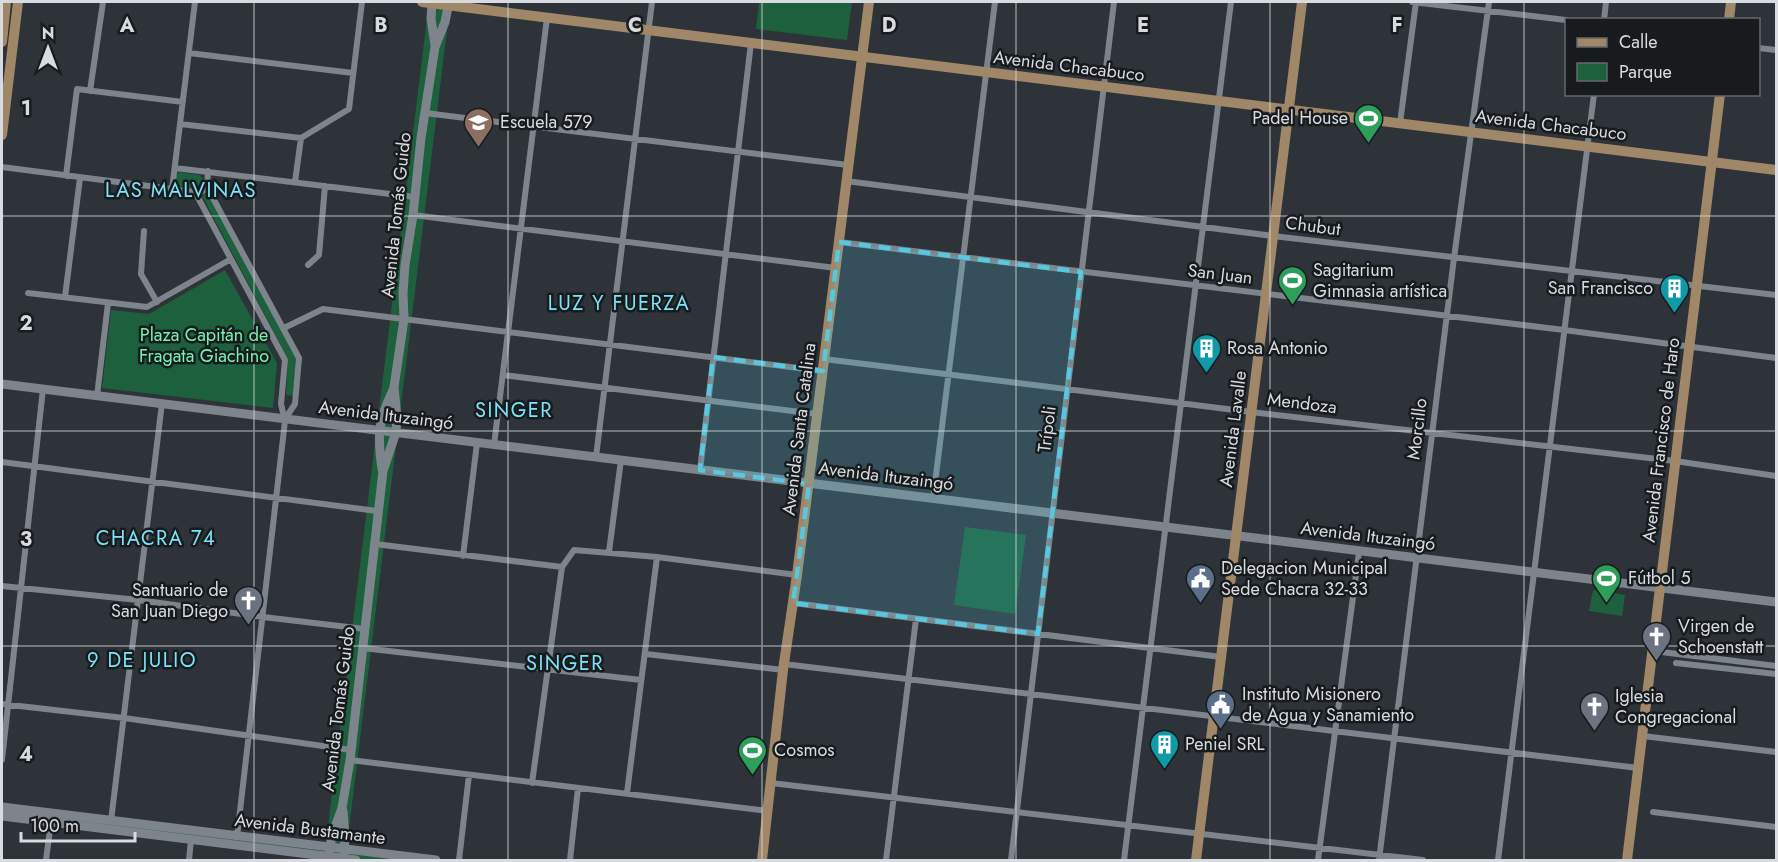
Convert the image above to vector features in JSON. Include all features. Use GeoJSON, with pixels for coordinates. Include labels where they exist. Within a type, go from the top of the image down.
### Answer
{"type":"FeatureCollection","features":[{"type":"Feature","properties":{"kind":"main road"},"geometry":{"type":"LineString","coordinates":[[2,42],[6,2]]}},
{"type":"Feature","properties":{"kind":"main road"},"geometry":{"type":"LineString","coordinates":[[2,135],[18,2]]}},
{"type":"Feature","properties":{"kind":"main road","name":"Avenida Chacabuco"},"geometry":{"type":"LineString","coordinates":[[428,2],[1776,170]]}},
{"type":"Feature","properties":{"kind":"main road","name":"Avenida Tomás Guido"},"geometry":{"type":"LineString","coordinates":[[428,2],[435,47]]}},
{"type":"Feature","properties":{"kind":"main road","name":"Avenida Santa Catalina"},"geometry":{"type":"LineString","coordinates":[[762,861],[784,667],[869,2]]}},
{"type":"Feature","properties":{"kind":"main road","name":"Avenida Lavalle"},"geometry":{"type":"LineString","coordinates":[[1196,861],[1302,2]]}},
{"type":"Feature","properties":{"kind":"main road"},"geometry":{"type":"LineString","coordinates":[[1729,18],[1731,2]]}},
{"type":"Feature","properties":{"kind":"main road","name":"Avenida Tomás Guido"},"geometry":{"type":"LineString","coordinates":[[329,856],[332,836],[342,808],[350,760],[383,471],[396,432],[394,387],[404,319],[402,293],[425,113],[435,47],[449,4]]}},
{"type":"Feature","properties":{"kind":"main road","name":"Avenida Francisco de Haro"},"geometry":{"type":"LineString","coordinates":[[1627,861],[1720,96]]}},
{"type":"Feature","properties":{"kind":"main road","name":"Avenida Ituzaingó"},"geometry":{"type":"LineString","coordinates":[[2,384],[1776,602]]}},
{"type":"Feature","properties":{"kind":"main road","name":"Avenida Tomás Guido"},"geometry":{"type":"LineString","coordinates":[[383,471],[378,441],[379,430],[382,414],[394,387]]}},
{"type":"Feature","properties":{"kind":"main road","name":"Avenida Bustamante"},"geometry":{"type":"LineString","coordinates":[[2,807],[237,837],[329,856]]}},
{"type":"Feature","properties":{"kind":"main road","name":"Avenida Tomás Guido"},"geometry":{"type":"LineString","coordinates":[[342,808],[343,857]]}},
{"type":"Feature","properties":{"kind":"main road","name":"Avenida Bustamante"},"geometry":{"type":"LineString","coordinates":[[2,816],[329,856],[436,861]]}},
{"type":"Feature","properties":{"kind":"main road","name":"Avenida Bustamante"},"geometry":{"type":"LineString","coordinates":[[343,857],[356,861]]}},
{"type":"Feature","properties":{"kind":"street"},"geometry":{"type":"LineString","coordinates":[[90,91],[103,2]]}},
{"type":"Feature","properties":{"kind":"street"},"geometry":{"type":"LineString","coordinates":[[172,189],[195,2]]}},
{"type":"Feature","properties":{"kind":"street"},"geometry":{"type":"LineString","coordinates":[[180,124],[301,138],[349,109],[362,2]]}},
{"type":"Feature","properties":{"kind":"street"},"geometry":{"type":"LineString","coordinates":[[596,457],[652,2]]}},
{"type":"Feature","properties":{"kind":"street"},"geometry":{"type":"LineString","coordinates":[[933,499],[995,2]]}},
{"type":"Feature","properties":{"kind":"street","name":"Trípoli"},"geometry":{"type":"LineString","coordinates":[[1011,861],[1114,2]]}},
{"type":"Feature","properties":{"kind":"street"},"geometry":{"type":"LineString","coordinates":[[1124,861],[1230,2]]}},
{"type":"Feature","properties":{"kind":"street"},"geometry":{"type":"LineString","coordinates":[[1400,123],[1414,2],[1565,20]]}},
{"type":"Feature","properties":{"kind":"street","name":"Morcillo"},"geometry":{"type":"LineString","coordinates":[[1379,858],[1454,258],[1489,2]]}},
{"type":"Feature","properties":{"kind":"street"},"geometry":{"type":"LineString","coordinates":[[1604,18],[1606,2]]}},
{"type":"Feature","properties":{"kind":"street"},"geometry":{"type":"LineString","coordinates":[[494,445],[547,18]]}},
{"type":"Feature","properties":{"kind":"street"},"geometry":{"type":"LineString","coordinates":[[700,470],[751,43]]}},
{"type":"Feature","properties":{"kind":"street"},"geometry":{"type":"LineString","coordinates":[[1760,48],[1776,50]]}},
{"type":"Feature","properties":{"kind":"street"},"geometry":{"type":"LineString","coordinates":[[189,53],[353,73]]}},
{"type":"Feature","properties":{"kind":"street"},"geometry":{"type":"LineString","coordinates":[[66,176],[77,89],[183,102]]}},
{"type":"Feature","properties":{"kind":"street"},"geometry":{"type":"LineString","coordinates":[[1498,861],[1594,96]]}},
{"type":"Feature","properties":{"kind":"street"},"geometry":{"type":"LineString","coordinates":[[425,113],[848,165]]}},
{"type":"Feature","properties":{"kind":"street"},"geometry":{"type":"LineString","coordinates":[[295,182],[301,138]]}},
{"type":"Feature","properties":{"kind":"street"},"geometry":{"type":"LineString","coordinates":[[2,167],[195,192],[205,189]]}},
{"type":"Feature","properties":{"kind":"street"},"geometry":{"type":"LineString","coordinates":[[175,168],[415,197]]}},
{"type":"Feature","properties":{"kind":"street"},"geometry":{"type":"LineString","coordinates":[[208,171],[205,189],[299,358],[295,404],[285,418]]}},
{"type":"Feature","properties":{"kind":"street"},"geometry":{"type":"LineString","coordinates":[[65,297],[80,178]]}},
{"type":"Feature","properties":{"kind":"street","name":"Chubut"},"geometry":{"type":"LineString","coordinates":[[846,181],[1273,236],[1776,295]]}},
{"type":"Feature","properties":{"kind":"street"},"geometry":{"type":"LineString","coordinates":[[308,265],[319,255],[325,186]]}},
{"type":"Feature","properties":{"kind":"street"},"geometry":{"type":"LineString","coordinates":[[195,192],[285,360],[281,404],[285,418],[237,837]]}},
{"type":"Feature","properties":{"kind":"street"},"geometry":{"type":"LineString","coordinates":[[413,216],[836,268]]}},
{"type":"Feature","properties":{"kind":"street"},"geometry":{"type":"LineString","coordinates":[[144,231],[141,274],[157,302]]}},
{"type":"Feature","properties":{"kind":"street","name":"San Juan"},"geometry":{"type":"LineString","coordinates":[[839,242],[1776,358]]}},
{"type":"Feature","properties":{"kind":"street"},"geometry":{"type":"LineString","coordinates":[[28,293],[147,308],[231,259]]}},
{"type":"Feature","properties":{"kind":"street"},"geometry":{"type":"LineString","coordinates":[[97,396],[108,303]]}},
{"type":"Feature","properties":{"kind":"street","name":"Mendoza"},"geometry":{"type":"LineString","coordinates":[[284,328],[323,309],[713,357],[949,375],[1675,461],[1776,476]]}},
{"type":"Feature","properties":{"kind":"street"},"geometry":{"type":"LineString","coordinates":[[502,375],[818,414]]}},
{"type":"Feature","properties":{"kind":"street"},"geometry":{"type":"LineString","coordinates":[[2,760],[5,704],[21,588],[43,389]]}},
{"type":"Feature","properties":{"kind":"street"},"geometry":{"type":"LineString","coordinates":[[111,821],[162,403]]}},
{"type":"Feature","properties":{"kind":"street"},"geometry":{"type":"LineString","coordinates":[[463,556],[477,443]]}},
{"type":"Feature","properties":{"kind":"street"},"geometry":{"type":"LineString","coordinates":[[609,552],[621,460]]}},
{"type":"Feature","properties":{"kind":"street"},"geometry":{"type":"LineString","coordinates":[[2,462],[377,511]]}},
{"type":"Feature","properties":{"kind":"street"},"geometry":{"type":"LineString","coordinates":[[375,544],[562,567]]}},
{"type":"Feature","properties":{"kind":"street"},"geometry":{"type":"LineString","coordinates":[[532,783],[562,567],[574,550],[657,557],[797,575]]}},
{"type":"Feature","properties":{"kind":"street"},"geometry":{"type":"LineString","coordinates":[[1318,861],[1359,552]]}},
{"type":"Feature","properties":{"kind":"street"},"geometry":{"type":"LineString","coordinates":[[627,793],[657,557]]}},
{"type":"Feature","properties":{"kind":"street"},"geometry":{"type":"LineString","coordinates":[[2,586],[138,600],[365,629]]}},
{"type":"Feature","properties":{"kind":"street"},"geometry":{"type":"LineString","coordinates":[[793,603],[1221,657]]}},
{"type":"Feature","properties":{"kind":"street"},"geometry":{"type":"LineString","coordinates":[[886,861],[916,619]]}},
{"type":"Feature","properties":{"kind":"street"},"geometry":{"type":"LineString","coordinates":[[363,648],[641,681]]}},
{"type":"Feature","properties":{"kind":"street"},"geometry":{"type":"LineString","coordinates":[[1653,651],[1776,666]]}},
{"type":"Feature","properties":{"kind":"street"},"geometry":{"type":"LineString","coordinates":[[646,654],[909,679],[1639,768]]}},
{"type":"Feature","properties":{"kind":"street"},"geometry":{"type":"LineString","coordinates":[[1676,663],[1776,674]]}},
{"type":"Feature","properties":{"kind":"street"},"geometry":{"type":"LineString","coordinates":[[5,704],[124,718],[351,750]]}},
{"type":"Feature","properties":{"kind":"street"},"geometry":{"type":"LineString","coordinates":[[1643,736],[1776,752]]}},
{"type":"Feature","properties":{"kind":"street"},"geometry":{"type":"LineString","coordinates":[[350,760],[768,811]]}},
{"type":"Feature","properties":{"kind":"street"},"geometry":{"type":"LineString","coordinates":[[459,861],[469,775]]}},
{"type":"Feature","properties":{"kind":"street"},"geometry":{"type":"LineString","coordinates":[[771,783],[1320,848],[1379,858],[1422,861]]}},
{"type":"Feature","properties":{"kind":"street"},"geometry":{"type":"LineString","coordinates":[[570,861],[578,788]]}},
{"type":"Feature","properties":{"kind":"street"},"geometry":{"type":"LineString","coordinates":[[1653,812],[1776,827]]}},
{"type":"Feature","properties":{"kind":"street"},"geometry":{"type":"LineString","coordinates":[[46,861],[51,822]]}},
{"type":"Feature","properties":{"kind":"street"},"geometry":{"type":"LineString","coordinates":[[189,861],[191,840]]}},
{"type":"Feature","properties":{"kind":"highlighted area"},"geometry":{"type":"Polygon","coordinates":[[[839,242],[1081,272],[1038,634],[793,603],[809,484],[700,470],[713,357],[823,371],[839,242]]]}},
{"type":"Feature","properties":{"kind":"green space"},"geometry":{"type":"Polygon","coordinates":[[[429,2],[450,6],[346,853],[401,860],[369,860],[2,814],[2,810],[325,851],[429,2]]]}},
{"type":"Feature","properties":{"kind":"green space"},"geometry":{"type":"Polygon","coordinates":[[[759,2],[852,2],[847,40],[756,29],[759,2]]]}},
{"type":"Feature","properties":{"kind":"green space"},"geometry":{"type":"Polygon","coordinates":[[[179,172],[200,175],[205,183],[199,189],[175,186],[174,179],[179,172]]]}},
{"type":"Feature","properties":{"kind":"green space"},"geometry":{"type":"Polygon","coordinates":[[[207,192],[296,357],[293,396],[286,395],[288,359],[202,196],[207,192]]]}},
{"type":"Feature","properties":{"kind":"green space","name":"Plaza Capitán de Fragata Giachino"},"geometry":{"type":"Polygon","coordinates":[[[225,270],[277,363],[273,408],[102,388],[111,310],[149,314],[225,270]]]}},
{"type":"Feature","properties":{"kind":"green space"},"geometry":{"type":"Polygon","coordinates":[[[965,527],[1026,535],[1015,614],[954,605],[965,527]]]}},
{"type":"Feature","properties":{"kind":"green space","name":"Fútbol 5"},"geometry":{"type":"Polygon","coordinates":[[[1593,590],[1625,595],[1622,616],[1589,611],[1593,590]]]}},
{"type":"Feature","properties":{"kind":"place","name":"Padel House"},"geometry":{"type":"Point","coordinates":[1369,144]}},
{"type":"Feature","properties":{"kind":"place","name":"Escuela 579"},"geometry":{"type":"Point","coordinates":[479,148]}},
{"type":"Feature","properties":{"kind":"place","name":"Sagitarium Gimnasia artística"},"geometry":{"type":"Point","coordinates":[1292,306]}},
{"type":"Feature","properties":{"kind":"place","name":"San Francisco"},"geometry":{"type":"Point","coordinates":[1674,314]}},
{"type":"Feature","properties":{"kind":"place","name":"Rosa Antonio"},"geometry":{"type":"Point","coordinates":[1206,374]}},
{"type":"Feature","properties":{"kind":"place","name":"Delegacion Municipal Sede Chacra 32-33"},"geometry":{"type":"Point","coordinates":[1200,604]}},
{"type":"Feature","properties":{"kind":"place","name":"Fútbol 5"},"geometry":{"type":"Point","coordinates":[1607,604]}},
{"type":"Feature","properties":{"kind":"place","name":"Santuario de San Juan Diego"},"geometry":{"type":"Point","coordinates":[249,626]}},
{"type":"Feature","properties":{"kind":"place","name":"Virgen de Schoenstatt"},"geometry":{"type":"Point","coordinates":[1657,662]}},
{"type":"Feature","properties":{"kind":"place","name":"Instituto Misionero de Agua y Sanamiento"},"geometry":{"type":"Point","coordinates":[1221,730]}},
{"type":"Feature","properties":{"kind":"place","name":"Iglesia Congregacional"},"geometry":{"type":"Point","coordinates":[1594,732]}},
{"type":"Feature","properties":{"kind":"place","name":"Peniel SRL"},"geometry":{"type":"Point","coordinates":[1164,770]}},
{"type":"Feature","properties":{"kind":"place","name":"Cosmos"},"geometry":{"type":"Point","coordinates":[753,776]}},
{"type":"Feature","properties":{"kind":"district","name":"LAS MALVINAS"},"geometry":{"type":"Point","coordinates":[181,190]}},
{"type":"Feature","properties":{"kind":"district","name":"LUZ Y FUERZA"},"geometry":{"type":"Point","coordinates":[619,303]}},
{"type":"Feature","properties":{"kind":"district","name":"SINGER"},"geometry":{"type":"Point","coordinates":[514,410]}},
{"type":"Feature","properties":{"kind":"district","name":"CHACRA 74"},"geometry":{"type":"Point","coordinates":[156,538]}},
{"type":"Feature","properties":{"kind":"district","name":"9 DE JULIO"},"geometry":{"type":"Point","coordinates":[142,660]}},
{"type":"Feature","properties":{"kind":"district","name":"SINGER"},"geometry":{"type":"Point","coordinates":[565,663]}}]}
